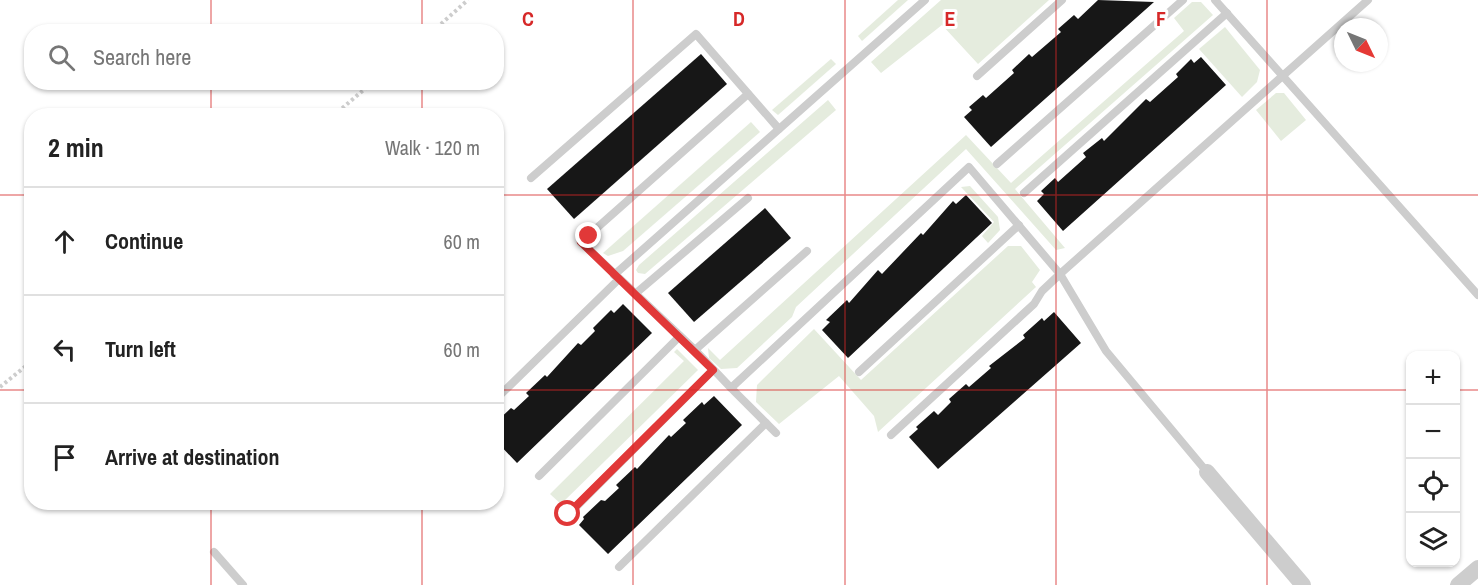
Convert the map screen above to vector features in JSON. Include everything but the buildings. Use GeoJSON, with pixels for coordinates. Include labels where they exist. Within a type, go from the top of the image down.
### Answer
{"type":"FeatureCollection","features":[{"type":"Feature","properties":{"kind":"street"},"geometry":{"type":"LineString","coordinates":[[1207,472],[1303,585]]}},
{"type":"Feature","properties":{"kind":"street"},"geometry":{"type":"LineString","coordinates":[[1458,585],[1478,568]]}},
{"type":"Feature","properties":{"kind":"lane"},"geometry":{"type":"LineString","coordinates":[[504,391],[617,277],[925,0]]}},
{"type":"Feature","properties":{"kind":"lane"},"geometry":{"type":"LineString","coordinates":[[977,76],[1062,0]]}},
{"type":"Feature","properties":{"kind":"lane"},"geometry":{"type":"LineString","coordinates":[[997,164],[1183,0]]}},
{"type":"Feature","properties":{"kind":"lane"},"geometry":{"type":"LineString","coordinates":[[1215,0],[1478,295]]}},
{"type":"Feature","properties":{"kind":"lane"},"geometry":{"type":"LineString","coordinates":[[891,435],[1034,304],[1042,291],[1060,274],[1368,0]]}},
{"type":"Feature","properties":{"kind":"lane"},"geometry":{"type":"LineString","coordinates":[[1024,193],[1227,13]]}},
{"type":"Feature","properties":{"kind":"lane"},"geometry":{"type":"LineString","coordinates":[[531,178],[696,34],[779,129]]}},
{"type":"Feature","properties":{"kind":"lane"},"geometry":{"type":"LineString","coordinates":[[748,94],[581,242],[695,350],[776,433]]}},
{"type":"Feature","properties":{"kind":"lane"},"geometry":{"type":"LineString","coordinates":[[731,388],[969,167],[1060,274],[1106,351],[1207,472]]}},
{"type":"Feature","properties":{"kind":"lane"},"geometry":{"type":"LineString","coordinates":[[635,294],[748,198]]}},
{"type":"Feature","properties":{"kind":"lane"},"geometry":{"type":"LineString","coordinates":[[859,372],[1019,225]]}},
{"type":"Feature","properties":{"kind":"lane"},"geometry":{"type":"LineString","coordinates":[[695,350],[807,251]]}},
{"type":"Feature","properties":{"kind":"lane"},"geometry":{"type":"LineString","coordinates":[[538,476],[680,336]]}},
{"type":"Feature","properties":{"kind":"lane"},"geometry":{"type":"LineString","coordinates":[[568,514],[713,370]]}},
{"type":"Feature","properties":{"kind":"lane"},"geometry":{"type":"LineString","coordinates":[[619,567],[766,423]]}},
{"type":"Feature","properties":{"kind":"lane"},"geometry":{"type":"LineString","coordinates":[[214,552],[243,585]]}},
{"type":"Feature","properties":{"kind":"path"},"geometry":{"type":"LineString","coordinates":[[441,24],[468,0]]}},
{"type":"Feature","properties":{"kind":"path"},"geometry":{"type":"LineString","coordinates":[[342,108],[364,90]]}},
{"type":"Feature","properties":{"kind":"path"},"geometry":{"type":"LineString","coordinates":[[0,387],[24,368]]}},
{"type":"Feature","properties":{"kind":"shaded area"},"geometry":{"type":"Polygon","coordinates":[[[898,0],[908,0],[862,41],[858,36],[898,0]]]}},
{"type":"Feature","properties":{"kind":"shaded area"},"geometry":{"type":"Polygon","coordinates":[[[941,0],[1049,0],[978,64],[942,25],[881,73],[871,62],[941,0]]]}},
{"type":"Feature","properties":{"kind":"shaded area"},"geometry":{"type":"Polygon","coordinates":[[[1192,2],[1201,2],[1213,15],[1015,189],[1065,248],[1056,250],[966,149],[796,307],[792,317],[737,368],[721,369],[709,358],[708,348],[720,360],[966,135],[1011,183],[1184,31],[1174,18],[1192,2]]]}},
{"type":"Feature","properties":{"kind":"shaded area"},"geometry":{"type":"Polygon","coordinates":[[[1225,27],[1260,70],[1257,82],[1242,97],[1199,49],[1225,27]]]}},
{"type":"Feature","properties":{"kind":"shaded area"},"geometry":{"type":"Polygon","coordinates":[[[831,59],[836,64],[778,115],[772,110],[831,59]]]}},
{"type":"Feature","properties":{"kind":"shaded area"},"geometry":{"type":"Polygon","coordinates":[[[1276,93],[1284,93],[1306,120],[1281,141],[1256,110],[1276,93]]]}},
{"type":"Feature","properties":{"kind":"shaded area"},"geometry":{"type":"Polygon","coordinates":[[[828,100],[836,110],[645,274],[638,273],[636,270],[639,265],[828,100]]]}},
{"type":"Feature","properties":{"kind":"shaded area"},"geometry":{"type":"Polygon","coordinates":[[[751,122],[760,132],[623,251],[608,256],[603,253],[751,122]]]}},
{"type":"Feature","properties":{"kind":"shaded area"},"geometry":{"type":"Polygon","coordinates":[[[970,186],[998,217],[1000,230],[988,243],[982,236],[994,222],[961,187],[970,186]]]}},
{"type":"Feature","properties":{"kind":"shaded area"},"geometry":{"type":"Polygon","coordinates":[[[1008,246],[1021,246],[1040,270],[1032,282],[1036,287],[878,432],[874,416],[839,376],[779,424],[756,402],[757,385],[814,329],[861,380],[1008,246]]]}},
{"type":"Feature","properties":{"kind":"shaded area"},"geometry":{"type":"Polygon","coordinates":[[[677,349],[698,370],[561,504],[550,494],[684,361],[674,352],[677,349]]]}},
{"type":"Feature","properties":{"kind":"route"},"geometry":{"type":"LineString","coordinates":[[568,514],[713,370],[695,350],[581,242],[589,236]]}}]}
